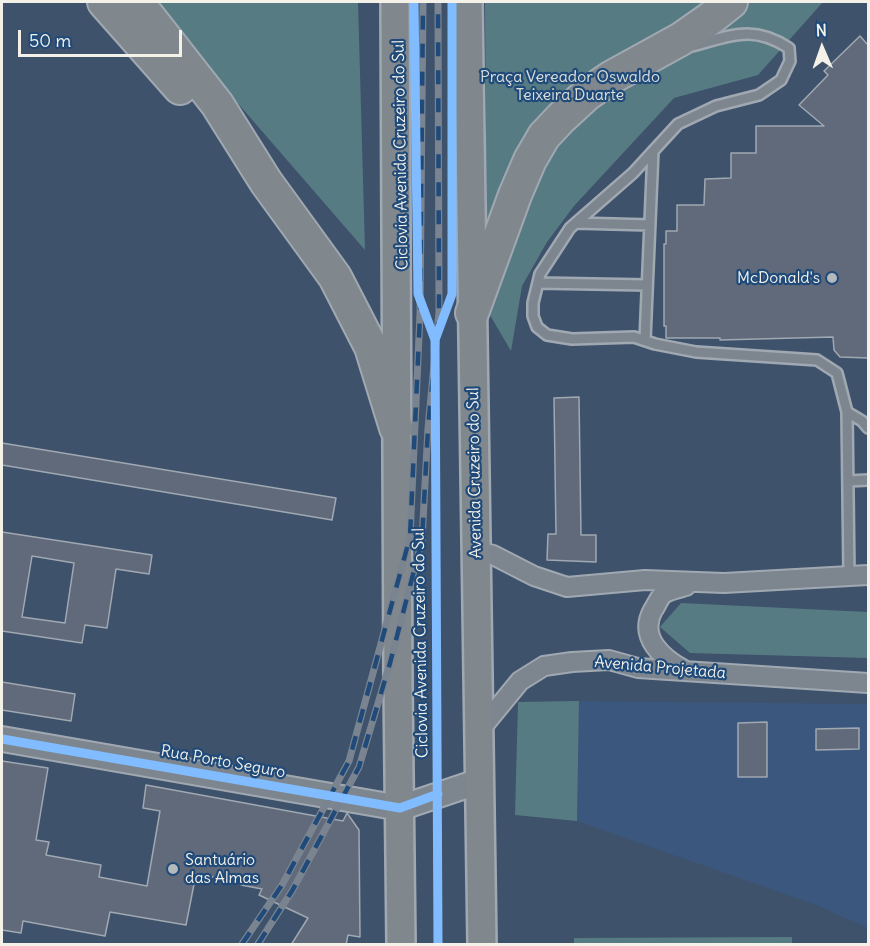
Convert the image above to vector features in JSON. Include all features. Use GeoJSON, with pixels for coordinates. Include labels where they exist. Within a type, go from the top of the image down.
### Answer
{"type":"FeatureCollection","features":[{"type":"Feature","properties":{"kind":"highway"},"geometry":{"type":"LineString","coordinates":[[104,2],[266,182]]}},
{"type":"Feature","properties":{"kind":"highway"},"geometry":{"type":"LineString","coordinates":[[137,2],[217,104],[266,182],[334,277],[371,347],[396,428]]}},
{"type":"Feature","properties":{"kind":"highway"},"geometry":{"type":"LineString","coordinates":[[472,313],[515,195],[530,160],[544,136],[587,94],[612,77],[681,39],[731,2]]}},
{"type":"Feature","properties":{"kind":"main road"},"geometry":{"type":"LineString","coordinates":[[395,2],[401,945]]}},
{"type":"Feature","properties":{"kind":"main road","name":"Avenida Cruzeiro do Sul"},"geometry":{"type":"LineString","coordinates":[[468,2],[482,945]]}},
{"type":"Feature","properties":{"kind":"street"},"geometry":{"type":"LineString","coordinates":[[476,550],[493,555],[534,576],[567,587],[645,580],[693,583],[868,575]]}},
{"type":"Feature","properties":{"kind":"street"},"geometry":{"type":"LineString","coordinates":[[686,672],[670,663],[657,649],[648,633],[650,616],[663,595],[693,583]]}},
{"type":"Feature","properties":{"kind":"street","name":"Avenida Projetada"},"geometry":{"type":"LineString","coordinates":[[479,731],[520,681],[544,666],[609,660],[638,668],[868,683]]}},
{"type":"Feature","properties":{"kind":"street","name":"Rua Porto Seguro"},"geometry":{"type":"LineString","coordinates":[[2,739],[400,808],[480,781]]}},
{"type":"Feature","properties":{"kind":"lane"},"geometry":{"type":"LineString","coordinates":[[645,59],[735,35],[760,34],[773,38],[789,48],[790,61],[781,80],[759,95],[716,106],[678,124],[633,173],[570,228],[540,274],[533,303],[533,316],[537,327],[547,335],[572,339],[634,337],[696,352],[818,360],[837,373],[847,412],[849,576]]}},
{"type":"Feature","properties":{"kind":"lane"},"geometry":{"type":"LineString","coordinates":[[645,340],[653,151]]}},
{"type":"Feature","properties":{"kind":"lane"},"geometry":{"type":"LineString","coordinates":[[576,223],[650,225]]}},
{"type":"Feature","properties":{"kind":"lane"},"geometry":{"type":"LineString","coordinates":[[538,284],[647,285]]}},
{"type":"Feature","properties":{"kind":"lane"},"geometry":{"type":"LineString","coordinates":[[847,412],[862,421],[868,429]]}},
{"type":"Feature","properties":{"kind":"lane"},"geometry":{"type":"LineString","coordinates":[[848,481],[868,480]]}},
{"type":"Feature","properties":{"kind":"shaded area"},"geometry":{"type":"Polygon","coordinates":[[[579,701],[868,704],[868,928],[816,905],[577,821],[579,701]]]}},
{"type":"Feature","properties":{"kind":"green space"},"geometry":{"type":"Polygon","coordinates":[[[150,2],[358,2],[365,250],[150,2]]]}},
{"type":"Feature","properties":{"kind":"green space","name":"Praça Vereador Oswaldo Teixeira Duarte"},"geometry":{"type":"Polygon","coordinates":[[[485,2],[823,2],[758,75],[674,98],[574,206],[547,242],[522,286],[511,351],[487,310],[485,2]]]}},
{"type":"Feature","properties":{"kind":"green space"},"geometry":{"type":"Polygon","coordinates":[[[681,603],[868,612],[868,658],[690,653],[660,627],[681,603]]]}},
{"type":"Feature","properties":{"kind":"green space"},"geometry":{"type":"Polygon","coordinates":[[[579,701],[577,821],[515,815],[518,702],[579,701]]]}},
{"type":"Feature","properties":{"kind":"green space"},"geometry":{"type":"Polygon","coordinates":[[[792,937],[792,944],[574,944],[574,938],[792,937]]]}},
{"type":"Feature","properties":{"kind":"building"},"geometry":{"type":"Polygon","coordinates":[[[860,36],[868,45],[868,358],[840,357],[834,350],[833,337],[720,340],[720,338],[666,338],[664,244],[666,244],[666,231],[677,231],[677,205],[704,205],[705,179],[731,178],[731,153],[756,153],[756,126],[824,126],[799,105],[828,75],[824,71],[860,36]]]}},
{"type":"Feature","properties":{"kind":"building"},"geometry":{"type":"Polygon","coordinates":[[[579,397],[581,535],[596,535],[596,562],[547,560],[548,534],[556,534],[554,398],[579,397]]]}},
{"type":"Feature","properties":{"kind":"building"},"geometry":{"type":"Polygon","coordinates":[[[2,443],[336,498],[332,520],[2,465],[2,443]]]}},
{"type":"Feature","properties":{"kind":"building"},"geometry":{"type":"Polygon","coordinates":[[[2,532],[152,555],[149,574],[116,569],[107,628],[85,625],[82,643],[2,631],[2,532]],[[32,556],[22,617],[65,623],[74,563],[32,556]]]}},
{"type":"Feature","properties":{"kind":"building"},"geometry":{"type":"Polygon","coordinates":[[[2,682],[75,694],[71,721],[2,710],[2,682]]]}},
{"type":"Feature","properties":{"kind":"building"},"geometry":{"type":"Polygon","coordinates":[[[767,722],[767,777],[738,777],[738,723],[767,722]]]}},
{"type":"Feature","properties":{"kind":"building"},"geometry":{"type":"Polygon","coordinates":[[[859,728],[859,749],[816,750],[816,729],[859,728]]]}},
{"type":"Feature","properties":{"kind":"building"},"geometry":{"type":"Polygon","coordinates":[[[2,761],[48,768],[36,840],[49,842],[46,855],[101,865],[99,877],[147,886],[160,811],[143,808],[146,785],[343,821],[347,813],[359,830],[360,937],[348,935],[346,945],[291,945],[308,918],[259,895],[262,889],[241,885],[241,882],[196,874],[186,925],[110,912],[105,936],[23,921],[21,933],[2,930],[2,761]]]}},
{"type":"Feature","properties":{"kind":"railway"},"geometry":{"type":"LineString","coordinates":[[242,944],[282,885],[349,761],[410,537],[420,314],[423,2]]}},
{"type":"Feature","properties":{"kind":"railway"},"geometry":{"type":"LineString","coordinates":[[258,944],[292,891],[359,767],[390,663],[422,540],[428,428],[439,312],[438,2]]}},
{"type":"Feature","properties":{"kind":"cycle path","name":"Ciclovia Avenida Cruzeiro do Sul"},"geometry":{"type":"LineString","coordinates":[[414,2],[418,294],[435,340]]}},
{"type":"Feature","properties":{"kind":"cycle path","name":"Ciclovia Avenida Cruzeiro do Sul"},"geometry":{"type":"LineString","coordinates":[[438,944],[435,340],[452,294],[452,2]]}},
{"type":"Feature","properties":{"kind":"cycle path"},"geometry":{"type":"LineString","coordinates":[[2,739],[400,808],[438,794]]}},
{"type":"Feature","properties":{"kind":"place","name":"McDonald's"},"geometry":{"type":"Point","coordinates":[832,278]}},
{"type":"Feature","properties":{"kind":"place","name":"Santuário das Almas"},"geometry":{"type":"Point","coordinates":[173,869]}}]}
